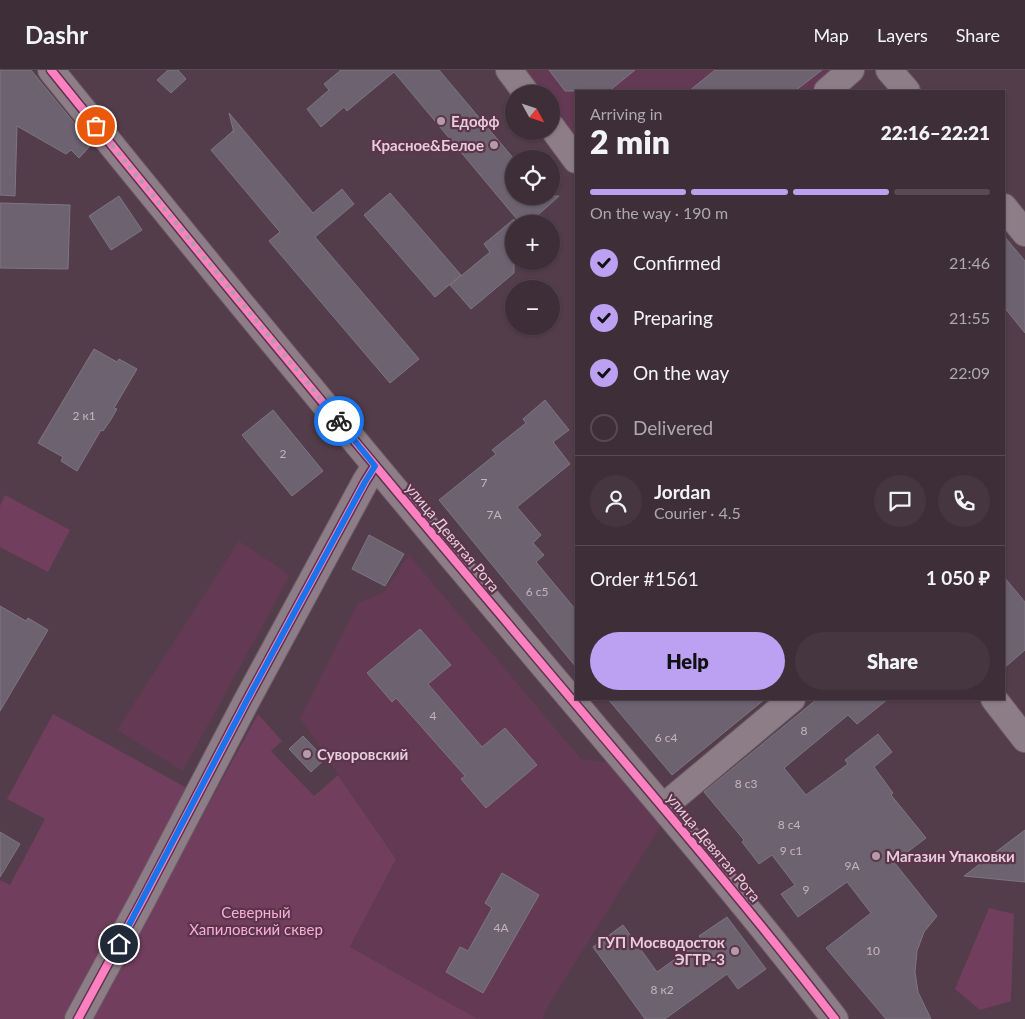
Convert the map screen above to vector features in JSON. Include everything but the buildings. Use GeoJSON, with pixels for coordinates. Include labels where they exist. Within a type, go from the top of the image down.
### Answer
{"type":"FeatureCollection","features":[{"type":"Feature","properties":{"kind":"street","name":"улица Девятая Рота"},"geometry":{"type":"LineString","coordinates":[[51,70],[375,466],[663,807],[836,1019]]}},
{"type":"Feature","properties":{"kind":"street"},"geometry":{"type":"LineString","coordinates":[[509,70],[520,85]]}},
{"type":"Feature","properties":{"kind":"street"},"geometry":{"type":"LineString","coordinates":[[827,90],[851,70]]}},
{"type":"Feature","properties":{"kind":"street"},"geometry":{"type":"LineString","coordinates":[[889,70],[906,90]]}},
{"type":"Feature","properties":{"kind":"street"},"geometry":{"type":"LineString","coordinates":[[560,138],[575,159]]}},
{"type":"Feature","properties":{"kind":"street"},"geometry":{"type":"LineString","coordinates":[[1005,208],[1025,233]]}},
{"type":"Feature","properties":{"kind":"street"},"geometry":{"type":"LineString","coordinates":[[78,1019],[246,702],[375,466]]}},
{"type":"Feature","properties":{"kind":"street"},"geometry":{"type":"LineString","coordinates":[[663,807],[791,700]]}},
{"type":"Feature","properties":{"kind":"street"},"geometry":{"type":"LineString","coordinates":[[995,700],[1025,739]]}},
{"type":"Feature","properties":{"kind":"shaded area"},"geometry":{"type":"Polygon","coordinates":[[[524,70],[833,70],[810,90],[575,90],[575,138],[560,118],[560,85],[535,85],[524,70]]]}},
{"type":"Feature","properties":{"kind":"shaded area"},"geometry":{"type":"Polygon","coordinates":[[[239,541],[290,575],[183,771],[117,730],[239,541]]]}},
{"type":"Feature","properties":{"kind":"shaded area"},"geometry":{"type":"Polygon","coordinates":[[[409,555],[581,759],[610,763],[662,824],[546,1009],[543,1019],[478,1019],[350,947],[396,859],[300,718],[358,603],[384,592],[409,555]]]}},
{"type":"Feature","properties":{"kind":"green space"},"geometry":{"type":"Polygon","coordinates":[[[5,495],[70,530],[48,572],[0,547],[0,506],[5,495]]]}},
{"type":"Feature","properties":{"kind":"green space"},"geometry":{"type":"Polygon","coordinates":[[[53,714],[187,788],[65,1019],[0,1019],[0,880],[10,885],[45,819],[7,799],[53,714]]]}},
{"type":"Feature","properties":{"kind":"green space","name":"Северный Хапиловский сквер"},"geometry":{"type":"Polygon","coordinates":[[[258,714],[282,741],[271,751],[314,796],[338,775],[396,859],[350,947],[478,1019],[91,1019],[258,714]]]}},
{"type":"Feature","properties":{"kind":"green space"},"geometry":{"type":"Polygon","coordinates":[[[989,908],[1014,914],[1011,1001],[980,1010],[955,989],[989,908]]]}},
{"type":"Feature","properties":{"kind":"cycle path"},"geometry":{"type":"LineString","coordinates":[[51,70],[333,415],[713,867],[835,1019]]}},
{"type":"Feature","properties":{"kind":"cycle path"},"geometry":{"type":"LineString","coordinates":[[78,1019],[246,702],[375,466]]}},
{"type":"Feature","properties":{"kind":"way so far"},"geometry":{"type":"LineString","coordinates":[[96,126],[339,421]]}},
{"type":"Feature","properties":{"kind":"place","name":"Едофф"},"geometry":{"type":"Point","coordinates":[441,121]}},
{"type":"Feature","properties":{"kind":"place","name":"Красное&Белое"},"geometry":{"type":"Point","coordinates":[494,145]}},
{"type":"Feature","properties":{"kind":"place","name":"Суворовский"},"geometry":{"type":"Point","coordinates":[307,754]}},
{"type":"Feature","properties":{"kind":"place","name":"Магазин Упаковки"},"geometry":{"type":"Point","coordinates":[876,856]}},
{"type":"Feature","properties":{"kind":"place","name":"ГУП Мосводосток ЭГТР-3"},"geometry":{"type":"Point","coordinates":[735,951]}},
{"type":"Feature","properties":{"kind":"route"},"geometry":{"type":"LineString","coordinates":[[119,944],[246,702],[375,466],[339,421]]}}]}
